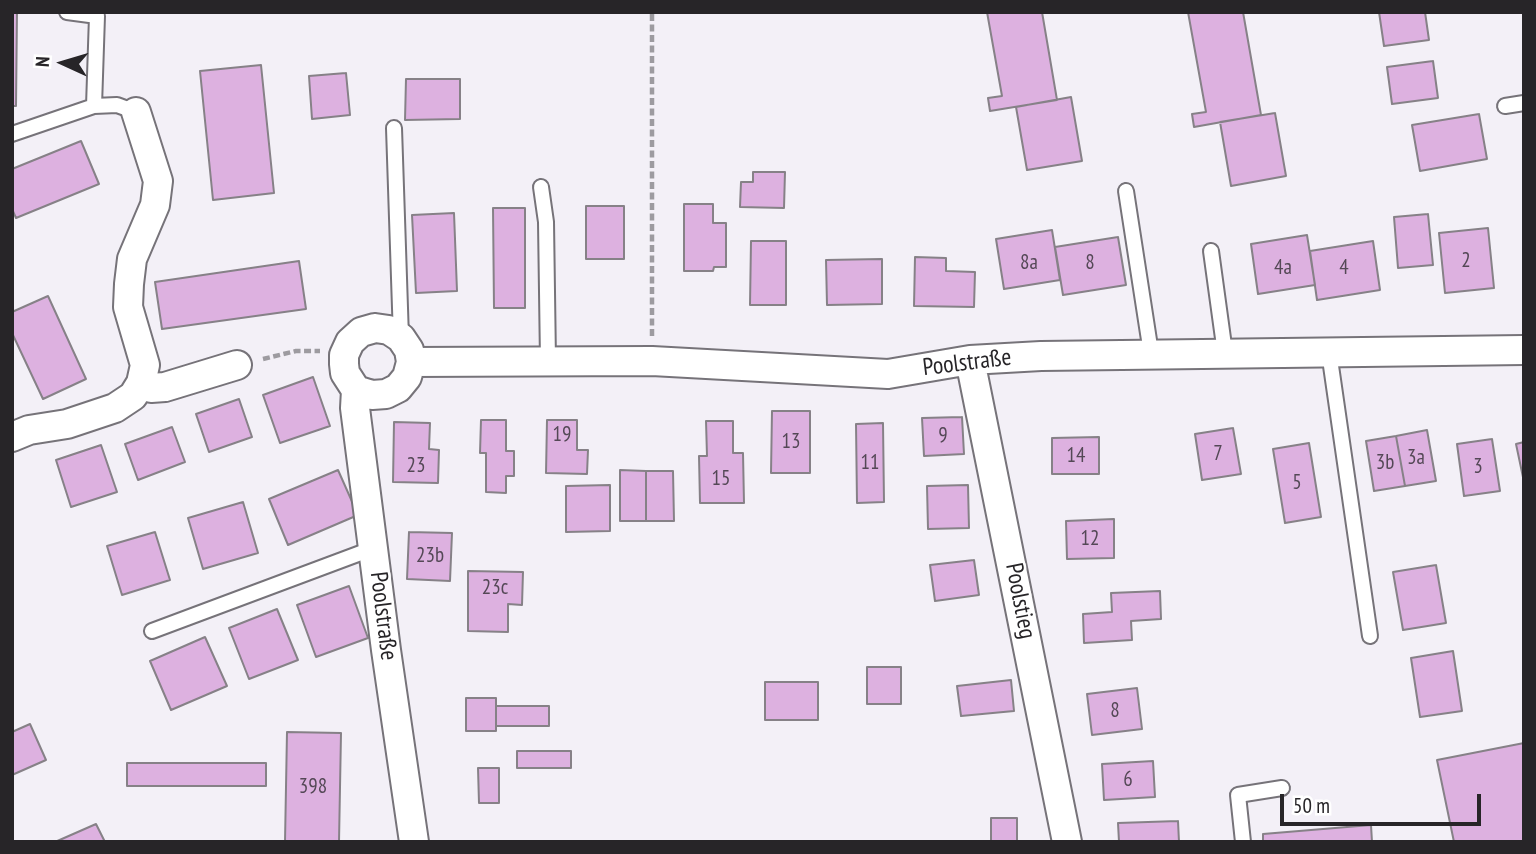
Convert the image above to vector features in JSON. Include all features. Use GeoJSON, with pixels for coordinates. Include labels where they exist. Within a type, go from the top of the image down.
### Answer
{"type":"FeatureCollection","features":[{"type":"Feature","properties":{"kind":"street"},"geometry":{"type":"LineString","coordinates":[[12,437],[29,430],[67,424],[115,408],[133,396],[141,383],[145,365],[128,307],[129,284],[132,259],[155,205],[158,181],[136,112]]}},
{"type":"Feature","properties":{"kind":"street","name":"Poolstraße"},"geometry":{"type":"LineString","coordinates":[[414,842],[386,650],[355,408],[356,390],[345,373],[344,355],[350,342],[361,332],[375,328],[389,330],[406,350],[548,361],[652,361],[888,374],[970,360],[1151,353],[1524,350]]}},
{"type":"Feature","properties":{"kind":"street"},"geometry":{"type":"LineString","coordinates":[[356,390],[372,395],[386,394],[398,388],[407,377],[406,350]]}},
{"type":"Feature","properties":{"kind":"street","name":"Poolstieg"},"geometry":{"type":"LineString","coordinates":[[970,360],[1067,842]]}},
{"type":"Feature","properties":{"kind":"street"},"geometry":{"type":"LineString","coordinates":[[141,383],[151,388],[165,387],[237,365]]}},
{"type":"Feature","properties":{"kind":"lane"},"geometry":{"type":"LineString","coordinates":[[67,12],[97,16],[94,106]]}},
{"type":"Feature","properties":{"kind":"lane"},"geometry":{"type":"LineString","coordinates":[[1505,106],[1524,103]]}},
{"type":"Feature","properties":{"kind":"lane"},"geometry":{"type":"LineString","coordinates":[[12,134],[94,106],[117,105],[136,112]]}},
{"type":"Feature","properties":{"kind":"lane"},"geometry":{"type":"LineString","coordinates":[[394,128],[406,350]]}},
{"type":"Feature","properties":{"kind":"lane"},"geometry":{"type":"LineString","coordinates":[[541,187],[546,222],[548,361]]}},
{"type":"Feature","properties":{"kind":"lane"},"geometry":{"type":"LineString","coordinates":[[1126,191],[1151,353]]}},
{"type":"Feature","properties":{"kind":"lane"},"geometry":{"type":"LineString","coordinates":[[1211,251],[1225,353]]}},
{"type":"Feature","properties":{"kind":"lane"},"geometry":{"type":"LineString","coordinates":[[1329,352],[1370,636]]}},
{"type":"Feature","properties":{"kind":"lane"},"geometry":{"type":"LineString","coordinates":[[152,631],[374,548]]}},
{"type":"Feature","properties":{"kind":"lane"},"geometry":{"type":"LineString","coordinates":[[1243,842],[1238,796],[1282,788]]}},
{"type":"Feature","properties":{"kind":"path"},"geometry":{"type":"LineString","coordinates":[[652,12],[652,361]]}},
{"type":"Feature","properties":{"kind":"path"},"geometry":{"type":"LineString","coordinates":[[237,365],[296,351],[337,351],[344,355]]}},
{"type":"Feature","properties":{"kind":"building"},"geometry":{"type":"Polygon","coordinates":[[[12,12],[17,12],[16,106],[12,106],[12,12]]]}},
{"type":"Feature","properties":{"kind":"building"},"geometry":{"type":"Polygon","coordinates":[[[987,12],[1042,12],[1057,100],[990,111],[988,98],[1002,96],[987,12]]]}},
{"type":"Feature","properties":{"kind":"building"},"geometry":{"type":"Polygon","coordinates":[[[1188,12],[1243,12],[1261,115],[1194,127],[1192,114],[1206,112],[1188,12]]]}},
{"type":"Feature","properties":{"kind":"building"},"geometry":{"type":"Polygon","coordinates":[[[1379,12],[1425,12],[1429,40],[1384,46],[1379,12]]]}},
{"type":"Feature","properties":{"kind":"building"},"geometry":{"type":"Polygon","coordinates":[[[1433,61],[1438,98],[1392,104],[1387,67],[1433,61]]]}},
{"type":"Feature","properties":{"kind":"building"},"geometry":{"type":"Polygon","coordinates":[[[261,65],[274,193],[213,200],[200,71],[261,65]]]}},
{"type":"Feature","properties":{"kind":"building"},"geometry":{"type":"Polygon","coordinates":[[[346,73],[350,115],[312,119],[309,76],[346,73]]]}},
{"type":"Feature","properties":{"kind":"building"},"geometry":{"type":"Polygon","coordinates":[[[406,79],[460,79],[460,119],[405,120],[406,79]]]}},
{"type":"Feature","properties":{"kind":"building"},"geometry":{"type":"Polygon","coordinates":[[[1071,97],[1082,161],[1027,170],[1016,107],[1071,97]]]}},
{"type":"Feature","properties":{"kind":"building"},"geometry":{"type":"Polygon","coordinates":[[[1275,113],[1286,176],[1231,186],[1220,122],[1275,113]]]}},
{"type":"Feature","properties":{"kind":"building"},"geometry":{"type":"Polygon","coordinates":[[[1479,114],[1487,159],[1420,171],[1412,125],[1479,114]]]}},
{"type":"Feature","properties":{"kind":"building"},"geometry":{"type":"Polygon","coordinates":[[[81,141],[99,184],[16,218],[12,209],[12,169],[81,141]]]}},
{"type":"Feature","properties":{"kind":"building"},"geometry":{"type":"Polygon","coordinates":[[[753,172],[785,172],[784,208],[740,207],[741,182],[753,182],[753,172]]]}},
{"type":"Feature","properties":{"kind":"building"},"geometry":{"type":"Polygon","coordinates":[[[684,204],[713,204],[713,223],[726,223],[726,267],[714,267],[713,271],[684,271],[684,204]]]}},
{"type":"Feature","properties":{"kind":"building"},"geometry":{"type":"Polygon","coordinates":[[[586,206],[624,206],[624,259],[586,259],[586,206]]]}},
{"type":"Feature","properties":{"kind":"building"},"geometry":{"type":"Polygon","coordinates":[[[493,208],[525,208],[525,308],[494,308],[493,208]]]}},
{"type":"Feature","properties":{"kind":"building"},"geometry":{"type":"Polygon","coordinates":[[[454,213],[457,291],[416,293],[412,215],[454,213]]]}},
{"type":"Feature","properties":{"kind":"building"},"geometry":{"type":"Polygon","coordinates":[[[1428,214],[1433,265],[1398,268],[1394,217],[1428,214]]]}},
{"type":"Feature","properties":{"kind":"building"},"geometry":{"type":"Polygon","coordinates":[[[1488,228],[1494,288],[1445,293],[1439,233],[1488,228]]]}},
{"type":"Feature","properties":{"kind":"building"},"geometry":{"type":"Polygon","coordinates":[[[1052,230],[1060,280],[1004,289],[996,239],[1052,230]]]}},
{"type":"Feature","properties":{"kind":"building"},"geometry":{"type":"Polygon","coordinates":[[[1307,235],[1315,285],[1258,294],[1251,244],[1307,235]]]}},
{"type":"Feature","properties":{"kind":"building"},"geometry":{"type":"Polygon","coordinates":[[[1118,237],[1126,285],[1063,295],[1055,247],[1118,237]]]}},
{"type":"Feature","properties":{"kind":"building"},"geometry":{"type":"Polygon","coordinates":[[[751,241],[786,241],[786,305],[750,305],[751,241]]]}},
{"type":"Feature","properties":{"kind":"building"},"geometry":{"type":"Polygon","coordinates":[[[1373,241],[1380,290],[1317,300],[1310,251],[1373,241]]]}},
{"type":"Feature","properties":{"kind":"building"},"geometry":{"type":"Polygon","coordinates":[[[915,257],[946,258],[946,271],[975,272],[974,307],[914,306],[915,257]]]}},
{"type":"Feature","properties":{"kind":"building"},"geometry":{"type":"Polygon","coordinates":[[[882,259],[882,304],[827,305],[826,260],[882,259]]]}},
{"type":"Feature","properties":{"kind":"building"},"geometry":{"type":"Polygon","coordinates":[[[299,261],[306,309],[162,329],[155,282],[299,261]]]}},
{"type":"Feature","properties":{"kind":"building"},"geometry":{"type":"Polygon","coordinates":[[[48,296],[86,379],[43,399],[12,333],[12,312],[48,296]]]}},
{"type":"Feature","properties":{"kind":"building"},"geometry":{"type":"Polygon","coordinates":[[[313,377],[330,426],[280,443],[263,395],[313,377]]]}},
{"type":"Feature","properties":{"kind":"building"},"geometry":{"type":"Polygon","coordinates":[[[239,399],[252,437],[209,452],[196,414],[239,399]]]}},
{"type":"Feature","properties":{"kind":"building"},"geometry":{"type":"Polygon","coordinates":[[[772,411],[810,411],[810,473],[771,473],[772,411]]]}},
{"type":"Feature","properties":{"kind":"building"},"geometry":{"type":"Polygon","coordinates":[[[962,417],[964,454],[924,456],[922,418],[962,417]]]}},
{"type":"Feature","properties":{"kind":"building"},"geometry":{"type":"Polygon","coordinates":[[[481,420],[506,420],[506,451],[514,451],[514,476],[506,476],[506,493],[486,492],[486,453],[480,453],[481,420]]]}},
{"type":"Feature","properties":{"kind":"building"},"geometry":{"type":"Polygon","coordinates":[[[547,420],[577,420],[577,450],[588,450],[587,474],[546,473],[547,420]]]}},
{"type":"Feature","properties":{"kind":"building"},"geometry":{"type":"Polygon","coordinates":[[[706,421],[733,421],[733,453],[743,453],[744,503],[700,503],[699,456],[707,456],[706,421]]]}},
{"type":"Feature","properties":{"kind":"building"},"geometry":{"type":"Polygon","coordinates":[[[394,422],[430,423],[429,449],[439,450],[438,483],[393,482],[394,422]]]}},
{"type":"Feature","properties":{"kind":"building"},"geometry":{"type":"Polygon","coordinates":[[[883,423],[884,502],[857,503],[856,424],[883,423]]]}},
{"type":"Feature","properties":{"kind":"building"},"geometry":{"type":"Polygon","coordinates":[[[172,427],[185,462],[138,480],[125,444],[172,427]]]}},
{"type":"Feature","properties":{"kind":"building"},"geometry":{"type":"Polygon","coordinates":[[[1233,428],[1241,474],[1202,480],[1195,434],[1233,428]]]}},
{"type":"Feature","properties":{"kind":"building"},"geometry":{"type":"Polygon","coordinates":[[[1427,430],[1436,481],[1405,486],[1396,436],[1427,430]]]}},
{"type":"Feature","properties":{"kind":"building"},"geometry":{"type":"Polygon","coordinates":[[[1396,436],[1405,486],[1374,491],[1366,441],[1396,436]]]}},
{"type":"Feature","properties":{"kind":"building"},"geometry":{"type":"Polygon","coordinates":[[[1099,437],[1099,474],[1052,474],[1052,438],[1099,437]]]}},
{"type":"Feature","properties":{"kind":"building"},"geometry":{"type":"Polygon","coordinates":[[[1492,439],[1500,491],[1464,496],[1457,444],[1492,439]]]}},
{"type":"Feature","properties":{"kind":"building"},"geometry":{"type":"Polygon","coordinates":[[[1524,442],[1524,482],[1516,444],[1524,442]]]}},
{"type":"Feature","properties":{"kind":"building"},"geometry":{"type":"Polygon","coordinates":[[[1309,443],[1321,517],[1285,523],[1273,449],[1309,443]]]}},
{"type":"Feature","properties":{"kind":"building"},"geometry":{"type":"Polygon","coordinates":[[[101,445],[117,492],[71,507],[56,460],[101,445]]]}},
{"type":"Feature","properties":{"kind":"building"},"geometry":{"type":"Polygon","coordinates":[[[338,470],[358,515],[288,545],[269,499],[338,470]]]}},
{"type":"Feature","properties":{"kind":"building"},"geometry":{"type":"Polygon","coordinates":[[[620,470],[646,471],[646,521],[620,521],[620,470]]]}},
{"type":"Feature","properties":{"kind":"building"},"geometry":{"type":"Polygon","coordinates":[[[646,471],[673,471],[674,521],[646,521],[646,471]]]}},
{"type":"Feature","properties":{"kind":"building"},"geometry":{"type":"Polygon","coordinates":[[[610,485],[610,531],[566,532],[566,486],[610,485]]]}},
{"type":"Feature","properties":{"kind":"building"},"geometry":{"type":"Polygon","coordinates":[[[968,485],[969,528],[928,529],[927,486],[968,485]]]}},
{"type":"Feature","properties":{"kind":"building"},"geometry":{"type":"Polygon","coordinates":[[[243,502],[258,553],[203,569],[188,518],[243,502]]]}},
{"type":"Feature","properties":{"kind":"building"},"geometry":{"type":"Polygon","coordinates":[[[1114,519],[1114,558],[1067,559],[1066,521],[1114,519]]]}},
{"type":"Feature","properties":{"kind":"building"},"geometry":{"type":"Polygon","coordinates":[[[155,532],[170,580],[122,595],[107,546],[155,532]]]}},
{"type":"Feature","properties":{"kind":"building"},"geometry":{"type":"Polygon","coordinates":[[[409,532],[452,533],[450,581],[407,579],[409,532]]]}},
{"type":"Feature","properties":{"kind":"building"},"geometry":{"type":"Polygon","coordinates":[[[974,560],[979,595],[935,601],[930,565],[974,560]]]}},
{"type":"Feature","properties":{"kind":"building"},"geometry":{"type":"Polygon","coordinates":[[[1436,565],[1446,623],[1403,630],[1393,572],[1436,565]]]}},
{"type":"Feature","properties":{"kind":"building"},"geometry":{"type":"Polygon","coordinates":[[[468,571],[523,572],[522,605],[508,604],[508,632],[468,631],[468,571]]]}},
{"type":"Feature","properties":{"kind":"building"},"geometry":{"type":"Polygon","coordinates":[[[349,586],[368,638],[316,657],[297,605],[349,586]]]}},
{"type":"Feature","properties":{"kind":"building"},"geometry":{"type":"Polygon","coordinates":[[[1160,591],[1161,619],[1131,621],[1132,640],[1084,643],[1083,614],[1112,612],[1111,593],[1160,591]]]}},
{"type":"Feature","properties":{"kind":"building"},"geometry":{"type":"Polygon","coordinates":[[[277,609],[298,660],[249,679],[229,628],[277,609]]]}},
{"type":"Feature","properties":{"kind":"building"},"geometry":{"type":"Polygon","coordinates":[[[205,637],[227,686],[171,710],[150,661],[205,637]]]}},
{"type":"Feature","properties":{"kind":"building"},"geometry":{"type":"Polygon","coordinates":[[[1453,651],[1462,711],[1420,717],[1411,658],[1453,651]]]}},
{"type":"Feature","properties":{"kind":"building"},"geometry":{"type":"Polygon","coordinates":[[[867,667],[901,667],[901,704],[867,704],[867,667]]]}},
{"type":"Feature","properties":{"kind":"building"},"geometry":{"type":"Polygon","coordinates":[[[1011,680],[1014,711],[961,716],[957,686],[1011,680]]]}},
{"type":"Feature","properties":{"kind":"building"},"geometry":{"type":"Polygon","coordinates":[[[765,682],[818,682],[818,720],[765,720],[765,682]]]}},
{"type":"Feature","properties":{"kind":"building"},"geometry":{"type":"Polygon","coordinates":[[[1137,688],[1142,729],[1092,735],[1087,694],[1137,688]]]}},
{"type":"Feature","properties":{"kind":"building"},"geometry":{"type":"Polygon","coordinates":[[[466,698],[496,698],[496,731],[466,731],[466,698]]]}},
{"type":"Feature","properties":{"kind":"building"},"geometry":{"type":"Polygon","coordinates":[[[496,706],[549,706],[549,726],[496,726],[496,706]]]}},
{"type":"Feature","properties":{"kind":"building"},"geometry":{"type":"Polygon","coordinates":[[[30,724],[46,760],[12,775],[12,732],[30,724]]]}},
{"type":"Feature","properties":{"kind":"building"},"geometry":{"type":"Polygon","coordinates":[[[287,732],[341,733],[339,842],[285,842],[287,732]]]}},
{"type":"Feature","properties":{"kind":"building"},"geometry":{"type":"Polygon","coordinates":[[[1524,743],[1524,842],[1454,842],[1437,760],[1524,743]]]}},
{"type":"Feature","properties":{"kind":"building"},"geometry":{"type":"Polygon","coordinates":[[[517,751],[571,751],[571,768],[517,768],[517,751]]]}},
{"type":"Feature","properties":{"kind":"building"},"geometry":{"type":"Polygon","coordinates":[[[1153,761],[1155,797],[1104,800],[1102,764],[1153,761]]]}},
{"type":"Feature","properties":{"kind":"building"},"geometry":{"type":"Polygon","coordinates":[[[127,763],[266,763],[266,786],[127,786],[127,763]]]}},
{"type":"Feature","properties":{"kind":"building"},"geometry":{"type":"Polygon","coordinates":[[[478,768],[499,768],[499,803],[479,803],[478,768]]]}},
{"type":"Feature","properties":{"kind":"building"},"geometry":{"type":"Polygon","coordinates":[[[991,818],[1017,818],[1017,842],[991,842],[991,818]]]}},
{"type":"Feature","properties":{"kind":"building"},"geometry":{"type":"Polygon","coordinates":[[[1178,821],[1179,842],[1119,842],[1118,823],[1178,821]]]}},
{"type":"Feature","properties":{"kind":"building"},"geometry":{"type":"Polygon","coordinates":[[[96,824],[105,842],[55,842],[96,824]]]}},
{"type":"Feature","properties":{"kind":"building"},"geometry":{"type":"Polygon","coordinates":[[[1371,825],[1372,842],[1263,842],[1263,834],[1371,825]]]}}]}
